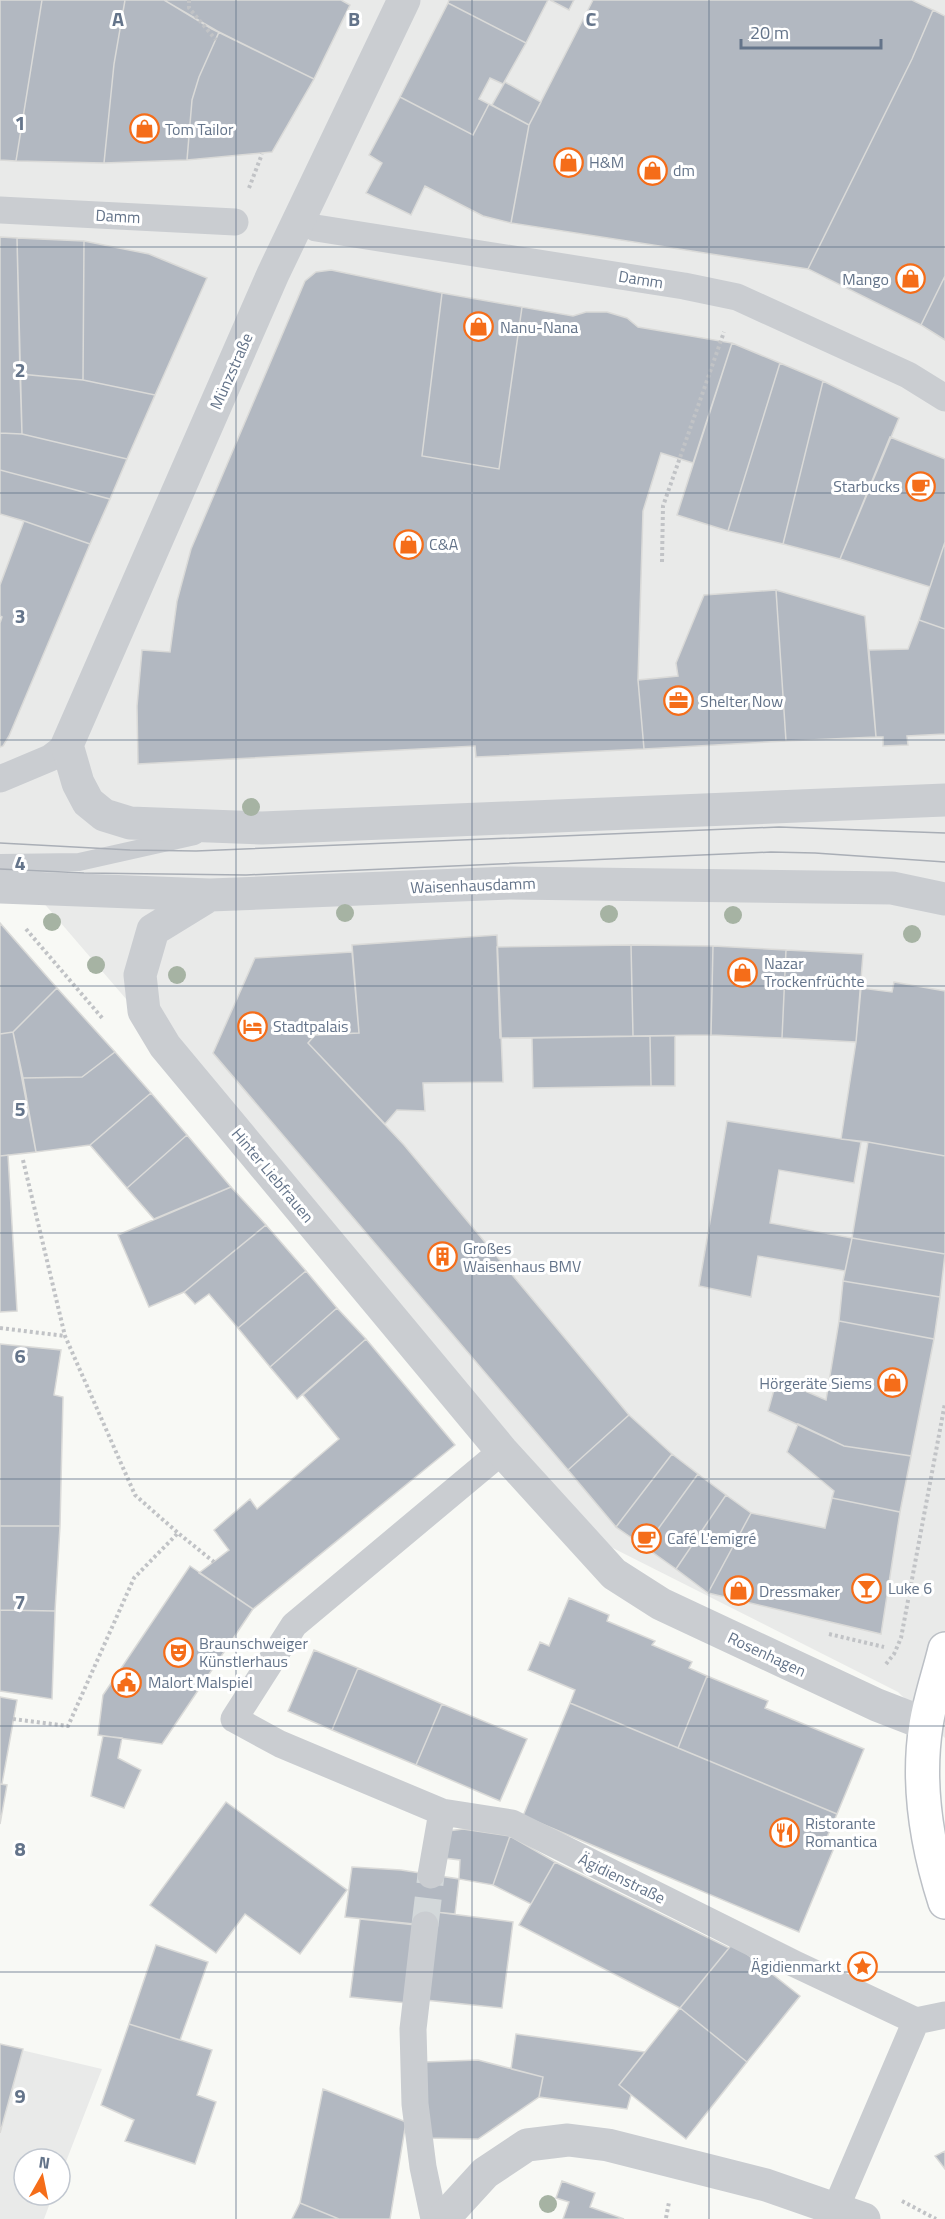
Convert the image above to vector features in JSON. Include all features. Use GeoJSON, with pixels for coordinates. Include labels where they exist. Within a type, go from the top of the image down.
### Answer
{"type":"FeatureCollection","features":[{"type":"Feature","properties":{"kind":"main road"},"geometry":{"type":"LineString","coordinates":[[945,1649],[926,1724],[922,1769],[934,1864],[945,1902]]}},
{"type":"Feature","properties":{"kind":"street","name":"Münzstraße"},"geometry":{"type":"LineString","coordinates":[[67,745],[273,274],[404,0]]}},
{"type":"Feature","properties":{"kind":"street","name":"Damm"},"geometry":{"type":"LineString","coordinates":[[0,210],[235,222]]}},
{"type":"Feature","properties":{"kind":"street","name":"Damm"},"geometry":{"type":"LineString","coordinates":[[316,228],[684,286],[736,297],[908,375],[945,398]]}},
{"type":"Feature","properties":{"kind":"street"},"geometry":{"type":"LineString","coordinates":[[0,778],[50,758],[67,745],[78,783],[88,802],[104,815],[130,823],[232,827],[370,824],[945,800]]}},
{"type":"Feature","properties":{"kind":"street","name":"Waisenhausdamm"},"geometry":{"type":"LineString","coordinates":[[0,886],[210,895],[533,883],[892,888],[945,899]]}},
{"type":"Feature","properties":{"kind":"street","name":"Hinter Liebfrauen"},"geometry":{"type":"LineString","coordinates":[[210,895],[153,930],[140,975],[144,1011],[165,1046],[502,1451],[614,1574]]}},
{"type":"Feature","properties":{"kind":"street","name":"Ägidienstraße"},"geometry":{"type":"LineString","coordinates":[[502,1451],[294,1625],[234,1719],[280,1744],[442,1812],[512,1824],[916,2021]]}},
{"type":"Feature","properties":{"kind":"street","name":"Rosenhagen"},"geometry":{"type":"LineString","coordinates":[[614,1574],[661,1604],[877,1705],[926,1724]]}},
{"type":"Feature","properties":{"kind":"street"},"geometry":{"type":"LineString","coordinates":[[431,1875],[442,1812]]}},
{"type":"Feature","properties":{"kind":"street"},"geometry":{"type":"LineString","coordinates":[[425,1925],[413,2029],[415,2104],[426,2191],[434,2219]]}},
{"type":"Feature","properties":{"kind":"street"},"geometry":{"type":"LineString","coordinates":[[443,2219],[485,2173],[527,2145],[568,2140],[608,2145],[664,2158],[766,2185],[850,2214],[916,2021],[945,2015]]}},
{"type":"Feature","properties":{"kind":"lane"},"geometry":{"type":"LineString","coordinates":[[0,863],[79,862],[232,827]]}},
{"type":"Feature","properties":{"kind":"path"},"geometry":{"type":"LineString","coordinates":[[189,0],[189,8],[216,40]]}},
{"type":"Feature","properties":{"kind":"path"},"geometry":{"type":"LineString","coordinates":[[662,562],[663,506],[736,297]]}},
{"type":"Feature","properties":{"kind":"path"},"geometry":{"type":"LineString","coordinates":[[23,1160],[65,1336],[135,1496],[214,1562]]}},
{"type":"Feature","properties":{"kind":"path"},"geometry":{"type":"LineString","coordinates":[[0,1328],[65,1336]]}},
{"type":"Feature","properties":{"kind":"path"},"geometry":{"type":"LineString","coordinates":[[886,1664],[894,1654],[901,1638],[945,1403]]}},
{"type":"Feature","properties":{"kind":"path"},"geometry":{"type":"LineString","coordinates":[[13,1719],[68,1726],[134,1578],[178,1533]]}},
{"type":"Feature","properties":{"kind":"path"},"geometry":{"type":"LineString","coordinates":[[901,2200],[936,2219]]}},
{"type":"Feature","properties":{"kind":"shaded area"},"geometry":{"type":"Polygon","coordinates":[[[0,0],[945,0],[945,1738],[898,1692],[585,1534],[42,901],[0,902],[0,0]]]}},
{"type":"Feature","properties":{"kind":"shaded area"},"geometry":{"type":"Polygon","coordinates":[[[0,2045],[102,2069],[72,2147],[12,2147],[12,2207],[48,2207],[44,2219],[0,2219],[0,2045]]]}},
{"type":"Feature","properties":{"kind":"building"},"geometry":{"type":"Polygon","coordinates":[[[0,0],[42,0],[16,161],[0,160],[0,0]]]}},
{"type":"Feature","properties":{"kind":"building"},"geometry":{"type":"Polygon","coordinates":[[[42,0],[125,0],[114,64],[104,163],[16,161],[42,0]]]}},
{"type":"Feature","properties":{"kind":"building"},"geometry":{"type":"Polygon","coordinates":[[[125,0],[164,0],[219,32],[199,77],[192,100],[187,160],[104,163],[114,64],[125,0]]]}},
{"type":"Feature","properties":{"kind":"building"},"geometry":{"type":"Polygon","coordinates":[[[164,0],[341,0],[350,5],[314,79],[212,29],[164,0]]]}},
{"type":"Feature","properties":{"kind":"building"},"geometry":{"type":"Polygon","coordinates":[[[449,0],[548,0],[526,43],[448,3],[449,0]]]}},
{"type":"Feature","properties":{"kind":"building"},"geometry":{"type":"Polygon","coordinates":[[[550,0],[574,0],[569,10],[550,0]]]}},
{"type":"Feature","properties":{"kind":"building"},"geometry":{"type":"Polygon","coordinates":[[[593,0],[912,0],[933,10],[912,59],[808,269],[511,223],[529,125],[593,0]]]}},
{"type":"Feature","properties":{"kind":"building"},"geometry":{"type":"Polygon","coordinates":[[[448,3],[526,43],[503,84],[490,78],[479,99],[489,104],[473,135],[400,97],[448,3]]]}},
{"type":"Feature","properties":{"kind":"building"},"geometry":{"type":"Polygon","coordinates":[[[933,10],[945,16],[945,276],[921,325],[808,269],[912,59],[933,10]]]}},
{"type":"Feature","properties":{"kind":"building"},"geometry":{"type":"Polygon","coordinates":[[[219,32],[314,79],[272,152],[187,160],[192,100],[199,77],[219,32]]]}},
{"type":"Feature","properties":{"kind":"building"},"geometry":{"type":"Polygon","coordinates":[[[505,82],[541,102],[529,125],[492,105],[505,82]]]}},
{"type":"Feature","properties":{"kind":"building"},"geometry":{"type":"Polygon","coordinates":[[[400,97],[473,135],[489,104],[529,125],[511,223],[483,216],[425,186],[411,215],[366,193],[382,163],[369,155],[400,97]]]}},
{"type":"Feature","properties":{"kind":"building"},"geometry":{"type":"Polygon","coordinates":[[[0,237],[17,238],[22,434],[0,433],[0,237]]]}},
{"type":"Feature","properties":{"kind":"building"},"geometry":{"type":"Polygon","coordinates":[[[17,238],[84,241],[83,380],[20,374],[17,238]]]}},
{"type":"Feature","properties":{"kind":"building"},"geometry":{"type":"Polygon","coordinates":[[[84,241],[149,254],[207,278],[155,395],[83,380],[84,241]]]}},
{"type":"Feature","properties":{"kind":"building"},"geometry":{"type":"Polygon","coordinates":[[[331,270],[442,293],[422,456],[499,469],[522,307],[573,316],[586,312],[607,312],[627,318],[638,327],[732,343],[693,463],[661,453],[643,511],[638,680],[644,749],[476,757],[475,746],[138,764],[137,706],[142,650],[170,652],[177,601],[191,549],[305,281],[316,272],[331,270]]]}},
{"type":"Feature","properties":{"kind":"building"},"geometry":{"type":"Polygon","coordinates":[[[945,276],[945,340],[921,325],[945,276]]]}},
{"type":"Feature","properties":{"kind":"building"},"geometry":{"type":"Polygon","coordinates":[[[442,293],[522,307],[499,469],[422,456],[442,293]]]}},
{"type":"Feature","properties":{"kind":"building"},"geometry":{"type":"Polygon","coordinates":[[[732,343],[780,363],[728,531],[677,515],[732,343]]]}},
{"type":"Feature","properties":{"kind":"building"},"geometry":{"type":"Polygon","coordinates":[[[780,363],[823,381],[783,544],[728,531],[780,363]]]}},
{"type":"Feature","properties":{"kind":"building"},"geometry":{"type":"Polygon","coordinates":[[[20,374],[83,380],[155,395],[127,459],[22,434],[20,374]]]}},
{"type":"Feature","properties":{"kind":"building"},"geometry":{"type":"Polygon","coordinates":[[[823,381],[899,418],[840,559],[783,544],[823,381]]]}},
{"type":"Feature","properties":{"kind":"building"},"geometry":{"type":"Polygon","coordinates":[[[0,433],[22,434],[127,459],[110,499],[0,470],[0,433]]]}},
{"type":"Feature","properties":{"kind":"building"},"geometry":{"type":"Polygon","coordinates":[[[890,437],[945,459],[945,542],[930,587],[840,559],[890,437]]]}},
{"type":"Feature","properties":{"kind":"building"},"geometry":{"type":"Polygon","coordinates":[[[0,470],[110,499],[90,544],[0,514],[0,470]]]}},
{"type":"Feature","properties":{"kind":"building"},"geometry":{"type":"Polygon","coordinates":[[[24,521],[90,544],[9,736],[0,747],[0,623],[2,617],[0,616],[0,585],[24,521]]]}},
{"type":"Feature","properties":{"kind":"building"},"geometry":{"type":"Polygon","coordinates":[[[945,542],[945,629],[919,620],[945,542]]]}},
{"type":"Feature","properties":{"kind":"building"},"geometry":{"type":"Polygon","coordinates":[[[776,590],[786,741],[644,749],[638,680],[678,676],[676,663],[704,595],[776,590]]]}},
{"type":"Feature","properties":{"kind":"building"},"geometry":{"type":"Polygon","coordinates":[[[776,590],[865,616],[876,737],[786,741],[776,590]]]}},
{"type":"Feature","properties":{"kind":"building"},"geometry":{"type":"Polygon","coordinates":[[[919,620],[945,629],[945,734],[907,736],[908,745],[883,746],[883,737],[876,737],[869,650],[908,649],[919,620]]]}},
{"type":"Feature","properties":{"kind":"building"},"geometry":{"type":"Polygon","coordinates":[[[0,923],[57,988],[13,1032],[0,1034],[0,923]]]}},
{"type":"Feature","properties":{"kind":"building"},"geometry":{"type":"Polygon","coordinates":[[[497,935],[503,1082],[423,1083],[425,1111],[397,1110],[385,1124],[308,1043],[315,1035],[359,1033],[352,945],[497,935]]]}},
{"type":"Feature","properties":{"kind":"building"},"geometry":{"type":"Polygon","coordinates":[[[631,945],[713,946],[711,1035],[633,1036],[631,945]]]}},
{"type":"Feature","properties":{"kind":"building"},"geometry":{"type":"Polygon","coordinates":[[[631,945],[633,1036],[500,1038],[497,947],[631,945]]]}},
{"type":"Feature","properties":{"kind":"building"},"geometry":{"type":"Polygon","coordinates":[[[713,946],[786,950],[782,1038],[711,1035],[713,946]]]}},
{"type":"Feature","properties":{"kind":"building"},"geometry":{"type":"Polygon","coordinates":[[[786,950],[863,954],[856,1042],[782,1038],[786,950]]]}},
{"type":"Feature","properties":{"kind":"building","name":"Großes Waisenhaus BMV"},"geometry":{"type":"Polygon","coordinates":[[[352,952],[359,1033],[315,1035],[308,1043],[404,1145],[629,1415],[568,1470],[213,1053],[255,958],[352,952]]]}},
{"type":"Feature","properties":{"kind":"building"},"geometry":{"type":"Polygon","coordinates":[[[894,982],[945,991],[945,1156],[841,1139],[856,1042],[861,988],[892,992],[894,982]]]}},
{"type":"Feature","properties":{"kind":"building"},"geometry":{"type":"Polygon","coordinates":[[[57,988],[115,1052],[82,1077],[23,1078],[13,1032],[57,988]]]}},
{"type":"Feature","properties":{"kind":"building"},"geometry":{"type":"Polygon","coordinates":[[[13,1032],[36,1152],[0,1156],[0,1034],[13,1032]]]}},
{"type":"Feature","properties":{"kind":"building"},"geometry":{"type":"Polygon","coordinates":[[[650,1036],[675,1036],[675,1086],[651,1086],[650,1036]]]}},
{"type":"Feature","properties":{"kind":"building"},"geometry":{"type":"Polygon","coordinates":[[[650,1036],[651,1086],[533,1088],[532,1038],[650,1036]]]}},
{"type":"Feature","properties":{"kind":"building"},"geometry":{"type":"Polygon","coordinates":[[[115,1052],[151,1093],[90,1145],[36,1152],[23,1078],[82,1077],[115,1052]]]}},
{"type":"Feature","properties":{"kind":"building"},"geometry":{"type":"Polygon","coordinates":[[[151,1093],[187,1135],[127,1188],[90,1145],[151,1093]]]}},
{"type":"Feature","properties":{"kind":"building"},"geometry":{"type":"Polygon","coordinates":[[[727,1121],[861,1142],[854,1183],[779,1170],[770,1223],[852,1238],[845,1271],[758,1256],[751,1297],[699,1286],[727,1121]]]}},
{"type":"Feature","properties":{"kind":"building"},"geometry":{"type":"Polygon","coordinates":[[[187,1135],[231,1187],[154,1219],[127,1188],[187,1135]]]}},
{"type":"Feature","properties":{"kind":"building"},"geometry":{"type":"Polygon","coordinates":[[[868,1142],[945,1156],[945,1254],[852,1238],[868,1142]]]}},
{"type":"Feature","properties":{"kind":"building"},"geometry":{"type":"Polygon","coordinates":[[[8,1155],[17,1311],[0,1312],[0,1156],[8,1155]]]}},
{"type":"Feature","properties":{"kind":"building"},"geometry":{"type":"Polygon","coordinates":[[[231,1187],[266,1225],[184,1292],[149,1307],[118,1235],[231,1187]]]}},
{"type":"Feature","properties":{"kind":"building"},"geometry":{"type":"Polygon","coordinates":[[[266,1225],[306,1271],[238,1328],[209,1294],[195,1304],[184,1292],[266,1225]]]}},
{"type":"Feature","properties":{"kind":"building"},"geometry":{"type":"Polygon","coordinates":[[[852,1238],[945,1254],[940,1297],[843,1281],[852,1238]]]}},
{"type":"Feature","properties":{"kind":"building"},"geometry":{"type":"Polygon","coordinates":[[[306,1271],[337,1308],[270,1367],[238,1328],[306,1271]]]}},
{"type":"Feature","properties":{"kind":"building"},"geometry":{"type":"Polygon","coordinates":[[[843,1281],[940,1297],[934,1339],[839,1321],[843,1281]]]}},
{"type":"Feature","properties":{"kind":"building"},"geometry":{"type":"Polygon","coordinates":[[[337,1308],[366,1339],[297,1399],[270,1367],[337,1308]]]}},
{"type":"Feature","properties":{"kind":"building"},"geometry":{"type":"Polygon","coordinates":[[[839,1321],[934,1339],[911,1456],[844,1446],[768,1411],[777,1379],[826,1400],[839,1321]]]}},
{"type":"Feature","properties":{"kind":"building"},"geometry":{"type":"Polygon","coordinates":[[[366,1339],[455,1445],[253,1609],[199,1573],[229,1550],[214,1530],[250,1499],[257,1509],[339,1439],[303,1395],[366,1339]]]}},
{"type":"Feature","properties":{"kind":"building"},"geometry":{"type":"Polygon","coordinates":[[[0,1344],[61,1350],[54,1395],[63,1397],[60,1526],[0,1526],[0,1344]]]}},
{"type":"Feature","properties":{"kind":"building"},"geometry":{"type":"Polygon","coordinates":[[[629,1415],[672,1454],[616,1527],[568,1470],[629,1415]]]}},
{"type":"Feature","properties":{"kind":"building"},"geometry":{"type":"Polygon","coordinates":[[[798,1424],[844,1446],[911,1456],[900,1512],[832,1498],[834,1491],[787,1452],[798,1424]]]}},
{"type":"Feature","properties":{"kind":"building"},"geometry":{"type":"Polygon","coordinates":[[[672,1454],[698,1474],[645,1547],[616,1527],[672,1454]]]}},
{"type":"Feature","properties":{"kind":"building"},"geometry":{"type":"Polygon","coordinates":[[[698,1474],[726,1495],[676,1569],[645,1547],[698,1474]]]}},
{"type":"Feature","properties":{"kind":"building"},"geometry":{"type":"Polygon","coordinates":[[[726,1495],[751,1513],[708,1593],[676,1569],[726,1495]]]}},
{"type":"Feature","properties":{"kind":"building"},"geometry":{"type":"Polygon","coordinates":[[[832,1498],[900,1512],[881,1634],[708,1593],[751,1513],[825,1528],[832,1498]]]}},
{"type":"Feature","properties":{"kind":"building"},"geometry":{"type":"Polygon","coordinates":[[[0,1526],[60,1526],[55,1611],[0,1610],[0,1526]]]}},
{"type":"Feature","properties":{"kind":"building","name":"Braunschweiger Künstlerhaus"},"geometry":{"type":"Polygon","coordinates":[[[190,1566],[253,1609],[162,1744],[98,1735],[103,1695],[190,1566]]]}},
{"type":"Feature","properties":{"kind":"building"},"geometry":{"type":"Polygon","coordinates":[[[569,1598],[609,1615],[607,1621],[655,1641],[652,1645],[692,1662],[689,1668],[707,1676],[678,1748],[570,1703],[575,1690],[528,1670],[540,1642],[549,1646],[569,1598]]]}},
{"type":"Feature","properties":{"kind":"building"},"geometry":{"type":"Polygon","coordinates":[[[0,1610],[55,1611],[52,1699],[0,1691],[0,1610]]]}},
{"type":"Feature","properties":{"kind":"building"},"geometry":{"type":"Polygon","coordinates":[[[314,1650],[358,1668],[332,1730],[288,1711],[314,1650]]]}},
{"type":"Feature","properties":{"kind":"building"},"geometry":{"type":"Polygon","coordinates":[[[358,1668],[442,1704],[416,1765],[332,1730],[358,1668]]]}},
{"type":"Feature","properties":{"kind":"building"},"geometry":{"type":"Polygon","coordinates":[[[707,1676],[768,1701],[765,1708],[864,1749],[837,1814],[678,1748],[707,1676]]]}},
{"type":"Feature","properties":{"kind":"building"},"geometry":{"type":"Polygon","coordinates":[[[0,1697],[17,1700],[2,1784],[0,1784],[0,1697]]]}},
{"type":"Feature","properties":{"kind":"building"},"geometry":{"type":"Polygon","coordinates":[[[570,1703],[837,1814],[824,1844],[834,1848],[799,1932],[523,1816],[570,1703]]]}},
{"type":"Feature","properties":{"kind":"building"},"geometry":{"type":"Polygon","coordinates":[[[442,1704],[527,1739],[500,1801],[416,1765],[442,1704]]]}},
{"type":"Feature","properties":{"kind":"building"},"geometry":{"type":"Polygon","coordinates":[[[103,1736],[122,1738],[118,1758],[141,1770],[124,1808],[91,1796],[103,1736]]]}},
{"type":"Feature","properties":{"kind":"building"},"geometry":{"type":"Polygon","coordinates":[[[0,1784],[7,1785],[0,1824],[0,1784]]]}},
{"type":"Feature","properties":{"kind":"building"},"geometry":{"type":"Polygon","coordinates":[[[226,1802],[347,1890],[300,1954],[245,1914],[216,1953],[150,1905],[226,1802]]]}},
{"type":"Feature","properties":{"kind":"building"},"geometry":{"type":"Polygon","coordinates":[[[463,1829],[510,1836],[493,1885],[459,1879],[460,1860],[444,1858],[448,1831],[463,1829]]]}},
{"type":"Feature","properties":{"kind":"building"},"geometry":{"type":"Polygon","coordinates":[[[510,1836],[555,1862],[531,1904],[493,1885],[510,1836]]]}},
{"type":"Feature","properties":{"kind":"building"},"geometry":{"type":"Polygon","coordinates":[[[555,1862],[729,1948],[680,2008],[519,1925],[555,1862]]]}},
{"type":"Feature","properties":{"kind":"building"},"geometry":{"type":"Polygon","coordinates":[[[352,1867],[401,1870],[459,1879],[455,1914],[436,1912],[434,1926],[345,1917],[352,1867]]]}},
{"type":"Feature","properties":{"kind":"building"},"geometry":{"type":"Polygon","coordinates":[[[436,1912],[513,1922],[502,2008],[425,2000],[436,1912]]]}},
{"type":"Feature","properties":{"kind":"building"},"geometry":{"type":"Polygon","coordinates":[[[360,1919],[416,1925],[407,2003],[350,1997],[360,1919]]]}},
{"type":"Feature","properties":{"kind":"building"},"geometry":{"type":"Polygon","coordinates":[[[733,1943],[800,1996],[747,2062],[680,2008],[733,1943]]]}},
{"type":"Feature","properties":{"kind":"building"},"geometry":{"type":"Polygon","coordinates":[[[156,1945],[208,1962],[180,2040],[129,2024],[156,1945]]]}},
{"type":"Feature","properties":{"kind":"building"},"geometry":{"type":"Polygon","coordinates":[[[680,2008],[747,2062],[686,2139],[619,2085],[680,2008]]]}},
{"type":"Feature","properties":{"kind":"building"},"geometry":{"type":"Polygon","coordinates":[[[129,2024],[212,2050],[197,2095],[216,2102],[195,2164],[125,2141],[134,2120],[101,2105],[129,2024]]]}},
{"type":"Feature","properties":{"kind":"building"},"geometry":{"type":"Polygon","coordinates":[[[516,2034],[645,2052],[619,2085],[631,2095],[627,2109],[539,2097],[543,2077],[511,2069],[516,2034]]]}},
{"type":"Feature","properties":{"kind":"building"},"geometry":{"type":"Polygon","coordinates":[[[0,2044],[23,2049],[0,2133],[0,2044]]]}},
{"type":"Feature","properties":{"kind":"building"},"geometry":{"type":"Polygon","coordinates":[[[478,2060],[543,2077],[539,2097],[478,2139],[426,2138],[424,2062],[478,2060]]]}},
{"type":"Feature","properties":{"kind":"building"},"geometry":{"type":"Polygon","coordinates":[[[323,2089],[406,2122],[390,2219],[339,2219],[300,2203],[323,2089]]]}},
{"type":"Feature","properties":{"kind":"building"},"geometry":{"type":"Polygon","coordinates":[[[945,2151],[945,2169],[935,2156],[945,2151]]]}},
{"type":"Feature","properties":{"kind":"building"},"geometry":{"type":"Polygon","coordinates":[[[562,2181],[595,2193],[590,2207],[624,2219],[563,2219],[569,2202],[556,2198],[562,2181]]]}},
{"type":"Feature","properties":{"kind":"building"},"geometry":{"type":"Polygon","coordinates":[[[300,2203],[339,2219],[292,2219],[300,2203]]]}},
{"type":"Feature","properties":{"kind":"tunnel"},"geometry":{"type":"LineString","coordinates":[[425,1925],[431,1875]]}},
{"type":"Feature","properties":{"kind":"tram line"},"geometry":{"type":"LineString","coordinates":[[0,843],[196,851],[779,827],[945,833]]}},
{"type":"Feature","properties":{"kind":"tram line"},"geometry":{"type":"LineString","coordinates":[[0,869],[84,873],[246,875],[771,852],[945,862]]}},
{"type":"Feature","properties":{"kind":"place","name":"Tom Tailor"},"geometry":{"type":"Point","coordinates":[144,129]}},
{"type":"Feature","properties":{"kind":"place","name":"H&M"},"geometry":{"type":"Point","coordinates":[568,162]}},
{"type":"Feature","properties":{"kind":"place","name":"dm"},"geometry":{"type":"Point","coordinates":[652,170]}},
{"type":"Feature","properties":{"kind":"place","name":"Mango"},"geometry":{"type":"Point","coordinates":[910,279]}},
{"type":"Feature","properties":{"kind":"place","name":"Nanu-Nana"},"geometry":{"type":"Point","coordinates":[479,327]}},
{"type":"Feature","properties":{"kind":"place","name":"Starbucks"},"geometry":{"type":"Point","coordinates":[921,486]}},
{"type":"Feature","properties":{"kind":"place","name":"C&A"},"geometry":{"type":"Point","coordinates":[408,544]}},
{"type":"Feature","properties":{"kind":"place","name":"Shelter Now"},"geometry":{"type":"Point","coordinates":[679,701]}},
{"type":"Feature","properties":{"kind":"place","name":"Nazar Trockenfrüchte"},"geometry":{"type":"Point","coordinates":[743,972]}},
{"type":"Feature","properties":{"kind":"place","name":"Stadtpalais"},"geometry":{"type":"Point","coordinates":[252,1026]}},
{"type":"Feature","properties":{"kind":"place","name":"Großes Waisenhaus BMV"},"geometry":{"type":"Point","coordinates":[442,1257]}},
{"type":"Feature","properties":{"kind":"place","name":"Hörgeräte Siems"},"geometry":{"type":"Point","coordinates":[893,1383]}},
{"type":"Feature","properties":{"kind":"place","name":"Café L'emigré"},"geometry":{"type":"Point","coordinates":[646,1538]}},
{"type":"Feature","properties":{"kind":"place","name":"Luke 6"},"geometry":{"type":"Point","coordinates":[867,1588]}},
{"type":"Feature","properties":{"kind":"place","name":"Dressmaker"},"geometry":{"type":"Point","coordinates":[738,1591]}},
{"type":"Feature","properties":{"kind":"place","name":"Braunschweiger Künstlerhaus"},"geometry":{"type":"Point","coordinates":[178,1652]}},
{"type":"Feature","properties":{"kind":"place","name":"Malort Malspiel"},"geometry":{"type":"Point","coordinates":[127,1682]}},
{"type":"Feature","properties":{"kind":"place","name":"Ristorante Romantica"},"geometry":{"type":"Point","coordinates":[784,1832]}},
{"type":"Feature","properties":{"kind":"place","name":"Ägidienmarkt"},"geometry":{"type":"Point","coordinates":[862,1966]}}]}
